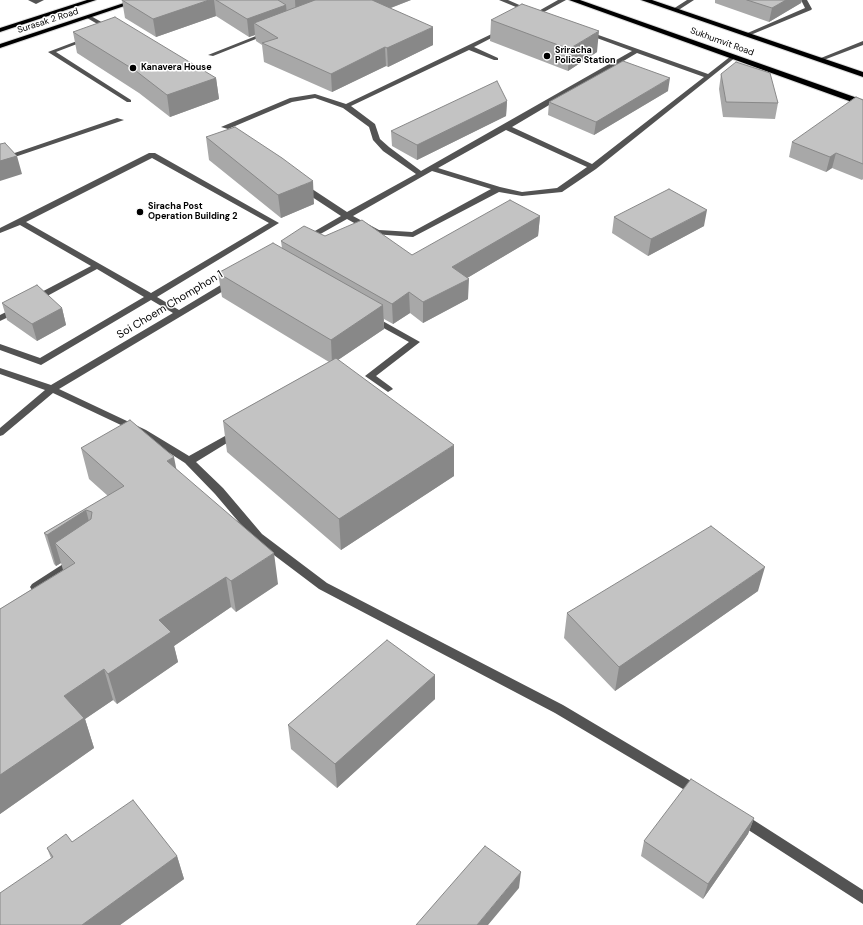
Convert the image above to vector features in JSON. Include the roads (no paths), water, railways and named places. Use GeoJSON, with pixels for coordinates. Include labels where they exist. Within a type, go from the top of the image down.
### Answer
{"type":"FeatureCollection","features":[{"type":"Feature","properties":{"kind":"highway","name":"Sukhumvit Road"},"geometry":{"type":"LineString","coordinates":[[573,0],[863,103]]}},
{"type":"Feature","properties":{"kind":"highway","name":"Sukhumvit Road"},"geometry":{"type":"LineString","coordinates":[[645,0],[863,75]]}},
{"type":"Feature","properties":{"kind":"main road","name":"Surasak 2 Road"},"geometry":{"type":"LineString","coordinates":[[0,30],[93,0]]}},
{"type":"Feature","properties":{"kind":"main road"},"geometry":{"type":"LineString","coordinates":[[115,0],[124,5]]}},
{"type":"Feature","properties":{"kind":"main road","name":"Surasak 2 Road"},"geometry":{"type":"LineString","coordinates":[[0,46],[140,0]]}},
{"type":"Feature","properties":{"kind":"street"},"geometry":{"type":"LineString","coordinates":[[31,0],[36,2],[41,0]]}},
{"type":"Feature","properties":{"kind":"street"},"geometry":{"type":"LineString","coordinates":[[502,0],[541,15]]}},
{"type":"Feature","properties":{"kind":"street"},"geometry":{"type":"LineString","coordinates":[[523,20],[541,15],[563,0]]}},
{"type":"Feature","properties":{"kind":"street"},"geometry":{"type":"LineString","coordinates":[[675,10],[691,0]]}},
{"type":"Feature","properties":{"kind":"street"},"geometry":{"type":"LineString","coordinates":[[746,35],[809,9],[804,0]]}},
{"type":"Feature","properties":{"kind":"street"},"geometry":{"type":"LineString","coordinates":[[89,17],[112,30],[105,32]]}},
{"type":"Feature","properties":{"kind":"street"},"geometry":{"type":"LineString","coordinates":[[346,106],[509,27]]}},
{"type":"Feature","properties":{"kind":"street"},"geometry":{"type":"LineString","coordinates":[[579,30],[708,76]]}},
{"type":"Feature","properties":{"kind":"street"},"geometry":{"type":"LineString","coordinates":[[210,55],[274,31]]}},
{"type":"Feature","properties":{"kind":"street"},"geometry":{"type":"LineString","coordinates":[[92,37],[51,52],[129,102]]}},
{"type":"Feature","properties":{"kind":"street"},"geometry":{"type":"LineString","coordinates":[[819,60],[863,43]]}},
{"type":"Feature","properties":{"kind":"street"},"geometry":{"type":"LineString","coordinates":[[468,47],[496,59]]}},
{"type":"Feature","properties":{"kind":"street"},"geometry":{"type":"LineString","coordinates":[[296,244],[506,127],[636,51]]}},
{"type":"Feature","properties":{"kind":"street"},"geometry":{"type":"LineString","coordinates":[[430,168],[498,189],[522,194],[559,190],[593,166],[733,57]]}},
{"type":"Feature","properties":{"kind":"street"},"geometry":{"type":"LineString","coordinates":[[225,128],[290,100],[315,96],[346,106],[365,119],[372,126],[377,140],[386,149],[420,174]]}},
{"type":"Feature","properties":{"kind":"street"},"geometry":{"type":"LineString","coordinates":[[0,160],[120,120]]}},
{"type":"Feature","properties":{"kind":"street"},"geometry":{"type":"LineString","coordinates":[[506,127],[593,166]]}},
{"type":"Feature","properties":{"kind":"street"},"geometry":{"type":"LineString","coordinates":[[0,347],[41,362],[275,224],[152,155],[13,225]]}},
{"type":"Feature","properties":{"kind":"street"},"geometry":{"type":"LineString","coordinates":[[294,181],[346,216],[377,232],[413,235],[498,189]]}},
{"type":"Feature","properties":{"kind":"street"},"geometry":{"type":"LineString","coordinates":[[0,231],[20,222],[179,313]]}},
{"type":"Feature","properties":{"kind":"street"},"geometry":{"type":"LineString","coordinates":[[0,318],[97,266]]}},
{"type":"Feature","properties":{"kind":"street","name":"Soi Choem Chomphon 1"},"geometry":{"type":"LineString","coordinates":[[0,433],[52,389],[238,278]]}},
{"type":"Feature","properties":{"kind":"street"},"geometry":{"type":"LineString","coordinates":[[367,314],[415,342],[370,376],[388,389]]}},
{"type":"Feature","properties":{"kind":"street"},"geometry":{"type":"LineString","coordinates":[[0,371],[52,389],[143,432],[188,461],[219,491],[258,537],[323,586],[559,709],[710,799]]}},
{"type":"Feature","properties":{"kind":"street"},"geometry":{"type":"LineString","coordinates":[[188,461],[249,426]]}},
{"type":"Feature","properties":{"kind":"street"},"geometry":{"type":"LineString","coordinates":[[25,595],[83,555]]}},
{"type":"Feature","properties":{"kind":"street"},"geometry":{"type":"LineString","coordinates":[[730,811],[863,898]]}},
{"type":"Feature","properties":{"kind":"place","name":"Sriracha Police Station"},"geometry":{"type":"Point","coordinates":[547,56]}},
{"type":"Feature","properties":{"kind":"place","name":"Kanavera House"},"geometry":{"type":"Point","coordinates":[133,68]}},
{"type":"Feature","properties":{"kind":"place","name":"Siracha Post Operation Building 2"},"geometry":{"type":"Point","coordinates":[140,212]}}]}
